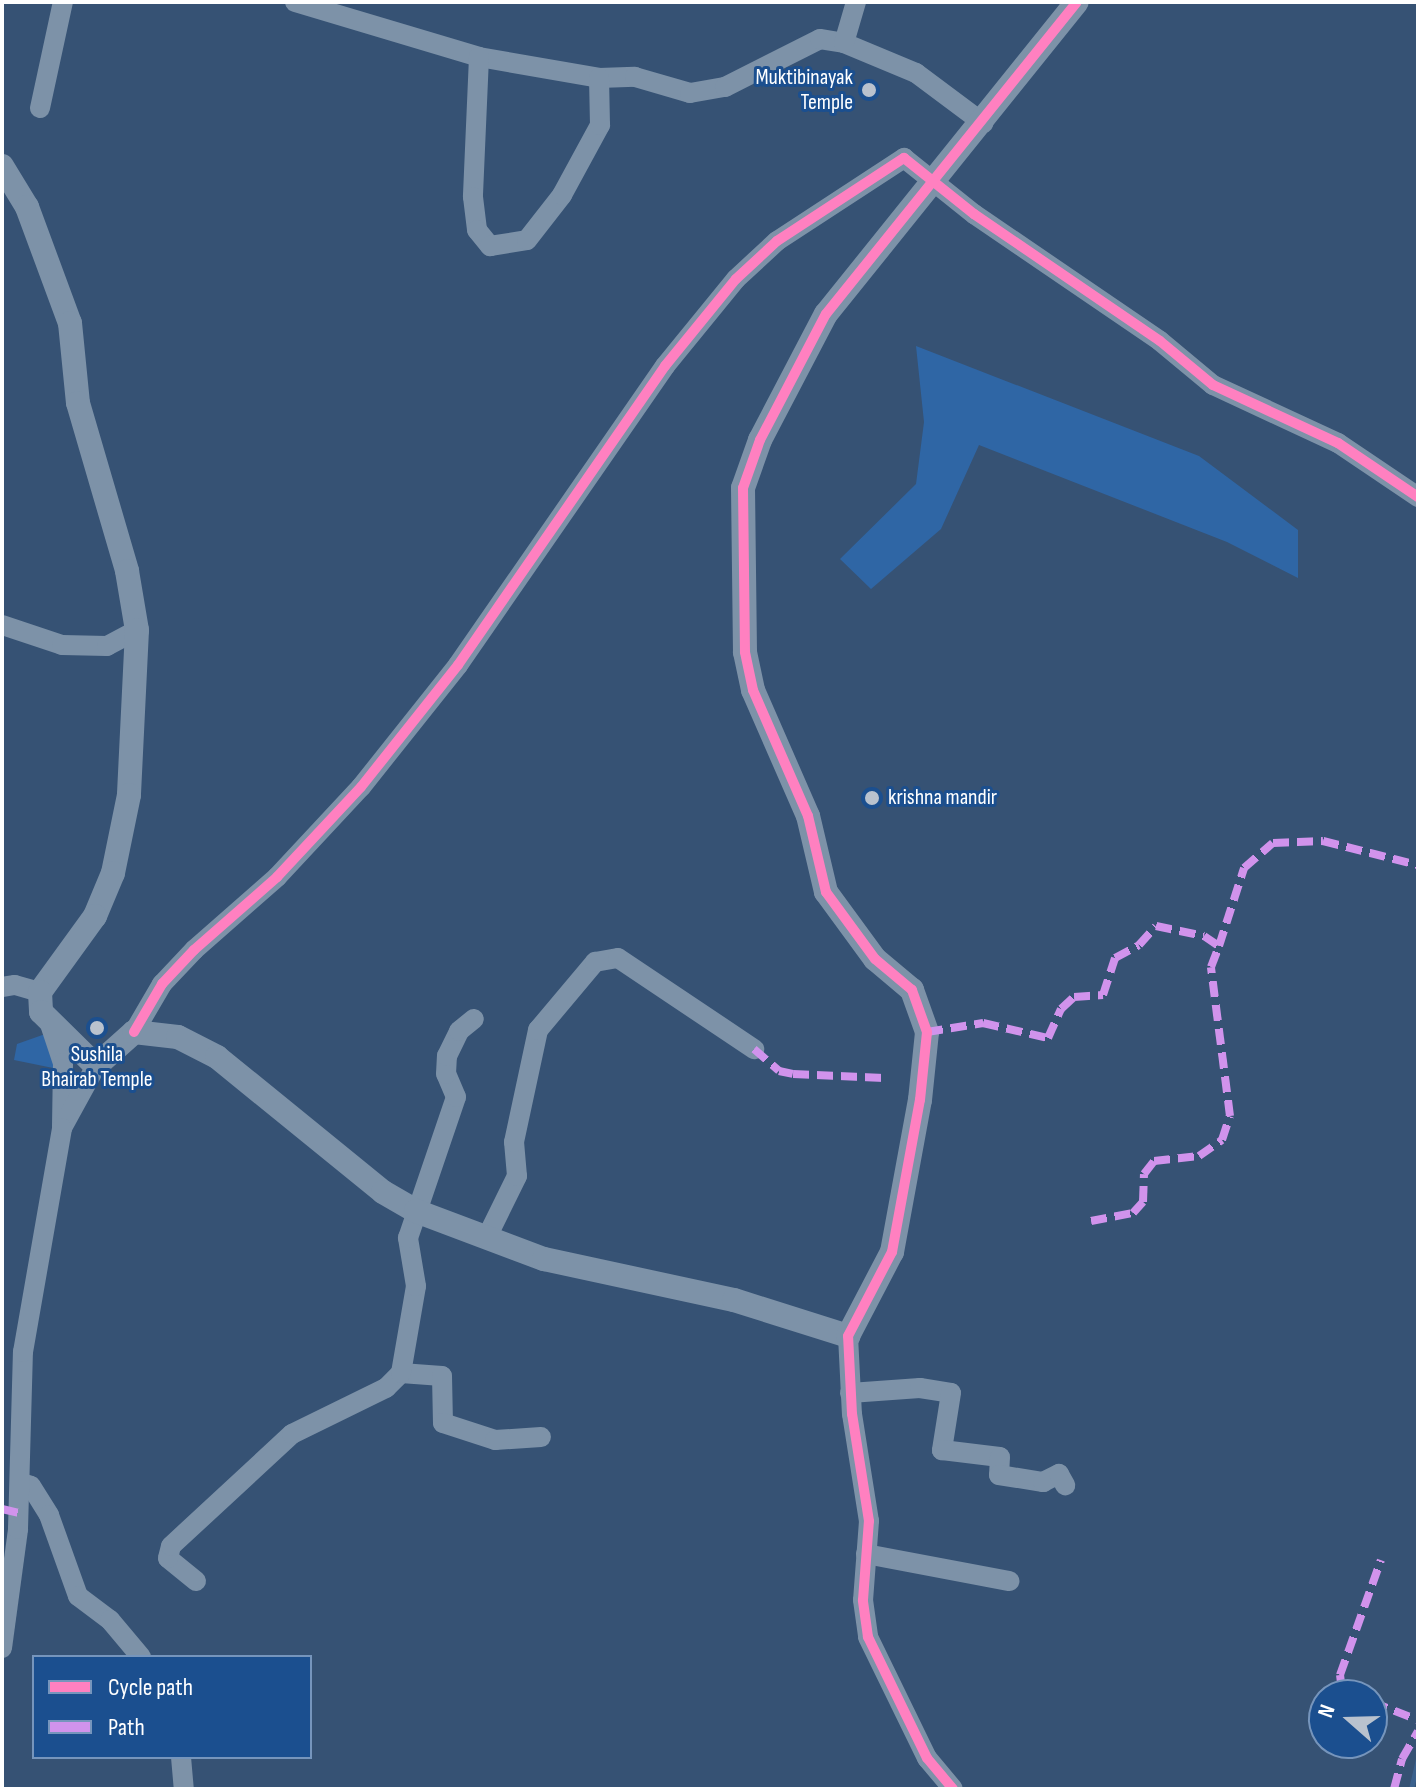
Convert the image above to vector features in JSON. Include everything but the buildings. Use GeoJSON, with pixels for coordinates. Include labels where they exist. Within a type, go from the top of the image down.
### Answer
{"type":"FeatureCollection","features":[{"type":"Feature","properties":{"kind":"street"},"geometry":{"type":"LineString","coordinates":[[40,108],[63,2]]}},
{"type":"Feature","properties":{"kind":"street"},"geometry":{"type":"LineString","coordinates":[[295,2],[479,57],[599,78],[635,77],[703,92],[766,69],[820,39],[844,43],[916,73],[983,123]]}},
{"type":"Feature","properties":{"kind":"street"},"geometry":{"type":"LineString","coordinates":[[844,43],[856,2]]}},
{"type":"Feature","properties":{"kind":"street"},"geometry":{"type":"LineString","coordinates":[[953,1789],[927,1758],[875,1659],[863,1600],[869,1521],[850,1393],[848,1336],[892,1252],[920,1100],[927,1032],[912,990],[875,959],[826,892],[808,816],[753,690],[745,652],[743,488],[811,336],[874,250],[936,182],[1077,2]]}},
{"type":"Feature","properties":{"kind":"street"},"geometry":{"type":"LineString","coordinates":[[479,57],[473,197],[477,230],[490,246],[527,240],[562,195],[600,125],[599,78]]}},
{"type":"Feature","properties":{"kind":"street"},"geometry":{"type":"LineString","coordinates":[[62,1128],[96,1066],[134,1032],[162,984],[183,961],[277,877],[361,787],[458,665],[665,366],[736,279],[777,241],[904,158],[1160,341],[1213,385],[1338,443],[1418,497]]}},
{"type":"Feature","properties":{"kind":"street"},"geometry":{"type":"LineString","coordinates":[[2,166],[27,207],[70,323],[78,403],[127,571],[137,630],[129,795],[113,873],[95,916],[40,992]]}},
{"type":"Feature","properties":{"kind":"street"},"geometry":{"type":"LineString","coordinates":[[2,625],[62,645],[107,646],[137,630]]}},
{"type":"Feature","properties":{"kind":"street"},"geometry":{"type":"LineString","coordinates":[[487,1237],[517,1176],[514,1142],[538,1030],[595,962],[618,958],[754,1049]]}},
{"type":"Feature","properties":{"kind":"street"},"geometry":{"type":"LineString","coordinates":[[2,987],[40,992]]}},
{"type":"Feature","properties":{"kind":"street"},"geometry":{"type":"LineString","coordinates":[[2,1648],[22,1483],[23,1375],[32,1281],[62,1128],[63,1063],[40,992]]}},
{"type":"Feature","properties":{"kind":"street"},"geometry":{"type":"LineString","coordinates":[[48,1018],[96,1066]]}},
{"type":"Feature","properties":{"kind":"street"},"geometry":{"type":"LineString","coordinates":[[196,1581],[168,1558],[171,1546],[292,1434],[386,1388],[401,1373],[416,1286],[408,1238],[456,1097],[446,1074],[447,1056],[459,1031],[474,1019]]}},
{"type":"Feature","properties":{"kind":"street"},"geometry":{"type":"LineString","coordinates":[[134,1032],[178,1037],[217,1057],[383,1192],[416,1211],[544,1259],[734,1300],[848,1336]]}},
{"type":"Feature","properties":{"kind":"street"},"geometry":{"type":"LineString","coordinates":[[2,1370],[23,1375]]}},
{"type":"Feature","properties":{"kind":"street"},"geometry":{"type":"LineString","coordinates":[[401,1373],[442,1376],[443,1423],[495,1440],[541,1437]]}},
{"type":"Feature","properties":{"kind":"street"},"geometry":{"type":"LineString","coordinates":[[850,1393],[920,1388],[951,1393],[942,1450],[1000,1457],[999,1475],[1043,1482],[1059,1474],[1065,1485]]}},
{"type":"Feature","properties":{"kind":"street"},"geometry":{"type":"LineString","coordinates":[[22,1483],[31,1486],[49,1515],[78,1596],[110,1620],[139,1655]]}},
{"type":"Feature","properties":{"kind":"street"},"geometry":{"type":"LineString","coordinates":[[866,1554],[1009,1581]]}},
{"type":"Feature","properties":{"kind":"street"},"geometry":{"type":"LineString","coordinates":[[181,1759],[184,1789]]}},
{"type":"Feature","properties":{"kind":"shaded area"},"geometry":{"type":"Polygon","coordinates":[[[916,346],[1199,456],[1298,530],[1298,578],[1227,542],[979,445],[941,529],[871,589],[840,559],[916,484],[924,422],[916,346]]]}},
{"type":"Feature","properties":{"kind":"shaded area"},"geometry":{"type":"Polygon","coordinates":[[[48,1033],[58,1069],[14,1060],[17,1044],[48,1033]]]}},
{"type":"Feature","properties":{"kind":"waterway"},"geometry":{"type":"LineString","coordinates":[[1411,1789],[1418,1759]]}},
{"type":"Feature","properties":{"kind":"marked path"},"geometry":{"type":"LineString","coordinates":[[927,1032],[983,1023],[1048,1038],[1061,1009],[1074,997],[1103,995],[1115,958],[1139,945],[1156,926],[1204,936],[1219,946],[1244,868],[1273,843],[1323,841],[1418,865]]}},
{"type":"Feature","properties":{"kind":"marked path"},"geometry":{"type":"LineString","coordinates":[[1091,1221],[1133,1213],[1143,1202],[1144,1174],[1154,1161],[1199,1156],[1222,1140],[1230,1116],[1211,967],[1219,946]]}},
{"type":"Feature","properties":{"kind":"marked path"},"geometry":{"type":"LineString","coordinates":[[754,1049],[779,1071],[884,1078]]}},
{"type":"Feature","properties":{"kind":"marked path"},"geometry":{"type":"LineString","coordinates":[[2,1509],[19,1513]]}},
{"type":"Feature","properties":{"kind":"marked path"},"geometry":{"type":"LineString","coordinates":[[1340,1679],[1381,1560]]}},
{"type":"Feature","properties":{"kind":"marked path"},"geometry":{"type":"LineString","coordinates":[[1388,1708],[1418,1720]]}},
{"type":"Feature","properties":{"kind":"marked path"},"geometry":{"type":"LineString","coordinates":[[1394,1789],[1402,1759],[1418,1731]]}},
{"type":"Feature","properties":{"kind":"cycle path"},"geometry":{"type":"LineString","coordinates":[[953,1789],[927,1758],[868,1637],[863,1600],[869,1521],[852,1414],[848,1336],[892,1252],[920,1100],[927,1032],[912,990],[875,959],[826,892],[808,816],[753,690],[745,652],[743,488],[760,440],[826,314],[1077,2]]}},
{"type":"Feature","properties":{"kind":"cycle path"},"geometry":{"type":"LineString","coordinates":[[134,1032],[162,984],[194,950],[277,877],[361,787],[458,665],[665,366],[736,279],[777,241],[904,158],[974,214],[1160,341],[1213,385],[1338,443],[1418,497]]}},
{"type":"Feature","properties":{"kind":"place","name":"Muktibinayak Temple"},"geometry":{"type":"Point","coordinates":[869,90]}},
{"type":"Feature","properties":{"kind":"place","name":"krishna mandir"},"geometry":{"type":"Point","coordinates":[872,798]}},
{"type":"Feature","properties":{"kind":"place","name":"Sushila Bhairab Temple"},"geometry":{"type":"Point","coordinates":[97,1028]}}]}
